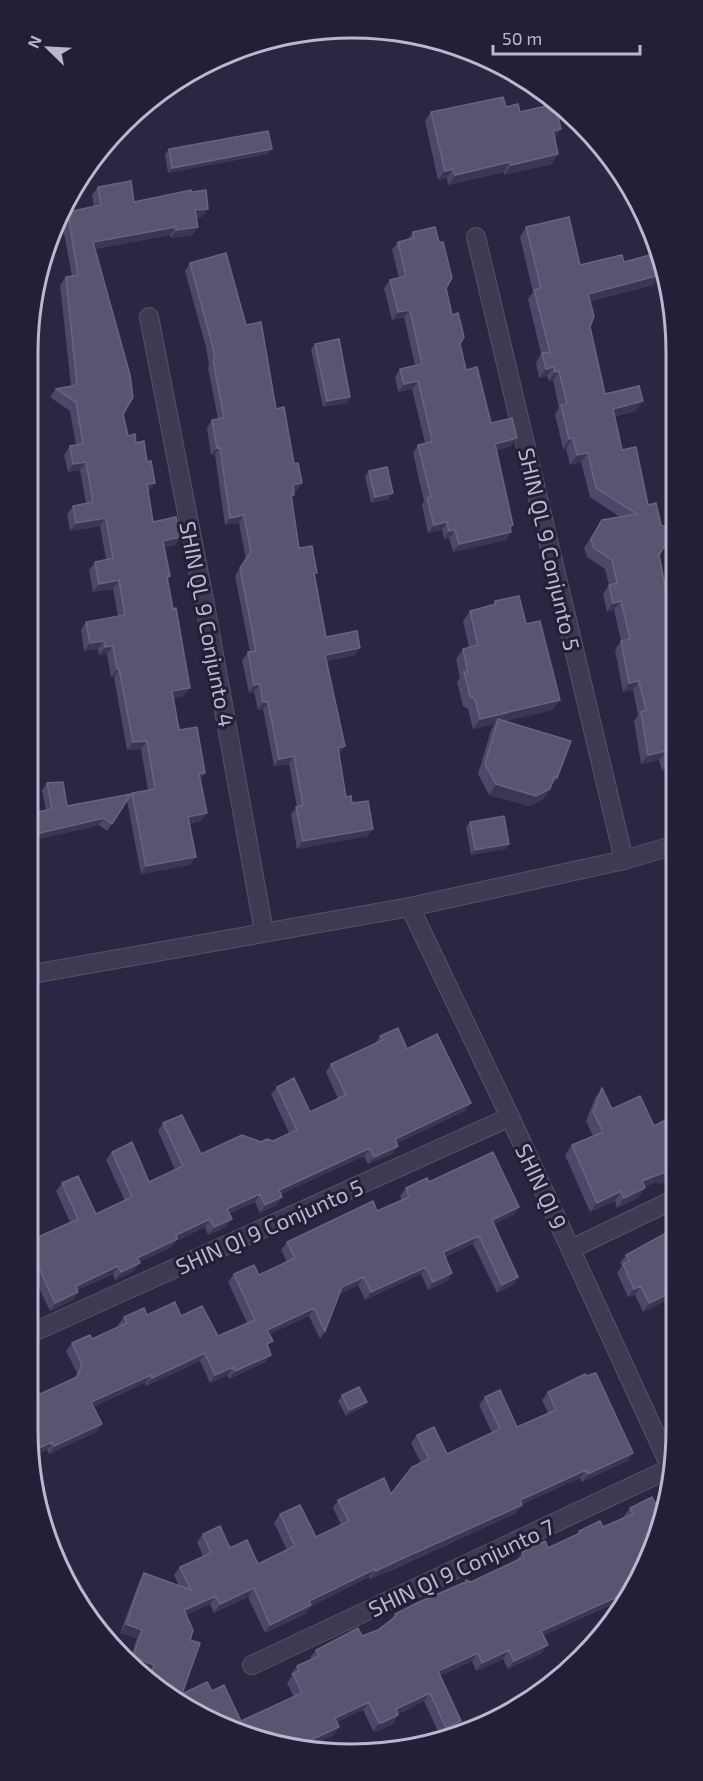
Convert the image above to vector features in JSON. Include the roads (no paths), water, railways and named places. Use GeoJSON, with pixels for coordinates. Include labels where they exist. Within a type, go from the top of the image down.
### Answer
{"type":"FeatureCollection","features":[{"type":"Feature","properties":{"kind":"street","name":"SHIN QL 9 Conjunto 5"},"geometry":{"type":"LineString","coordinates":[[476,237],[624,860]]}},
{"type":"Feature","properties":{"kind":"street","name":"SHIN QL 9 Conjunto 4"},"geometry":{"type":"LineString","coordinates":[[149,317],[203,594],[264,932]]}},
{"type":"Feature","properties":{"kind":"street"},"geometry":{"type":"LineString","coordinates":[[37,973],[410,907],[624,860],[666,848]]}},
{"type":"Feature","properties":{"kind":"street","name":"SHIN QI 9"},"geometry":{"type":"LineString","coordinates":[[410,907],[510,1117],[665,1454]]}},
{"type":"Feature","properties":{"kind":"street","name":"SHIN QI 9 Conjunto 5"},"geometry":{"type":"LineString","coordinates":[[37,1330],[510,1117]]}},
{"type":"Feature","properties":{"kind":"street"},"geometry":{"type":"LineString","coordinates":[[571,1249],[666,1203]]}},
{"type":"Feature","properties":{"kind":"street","name":"SHIN QI 9 Conjunto 7"},"geometry":{"type":"LineString","coordinates":[[252,1665],[663,1472]]}}]}
